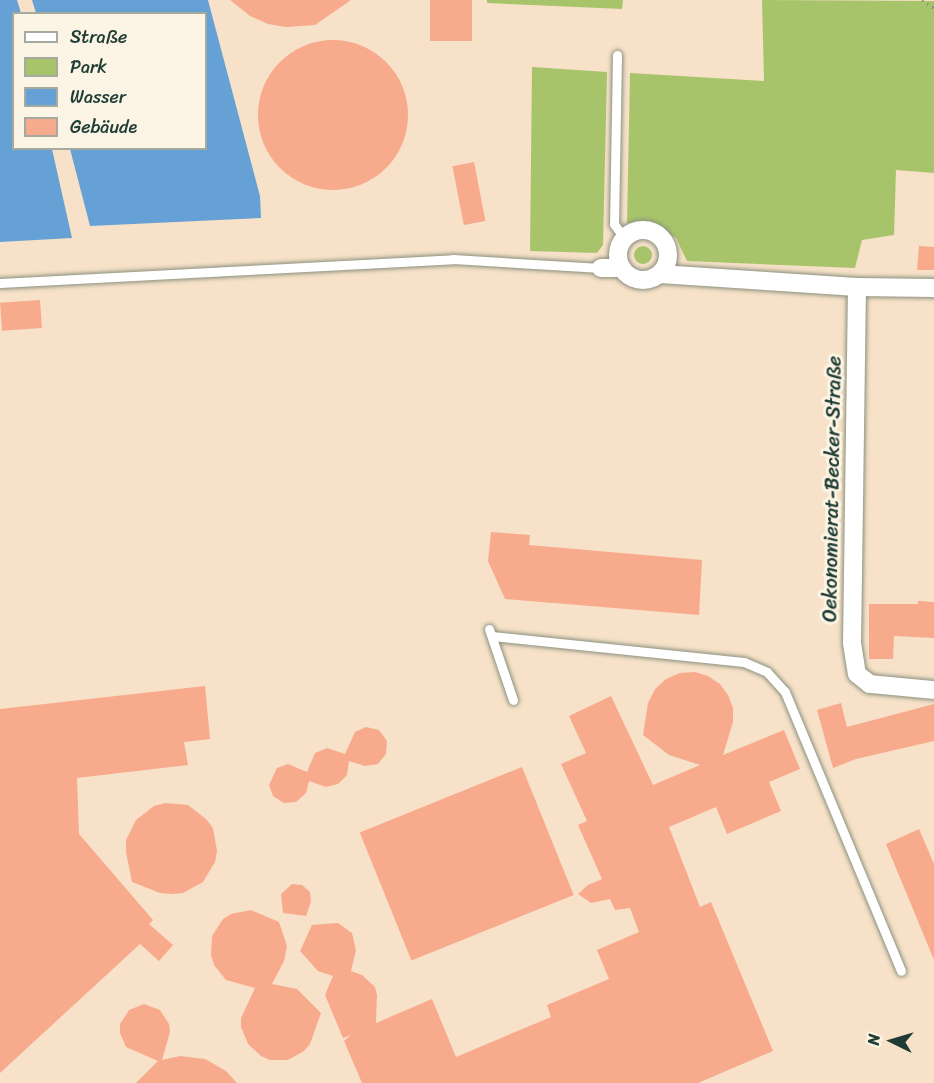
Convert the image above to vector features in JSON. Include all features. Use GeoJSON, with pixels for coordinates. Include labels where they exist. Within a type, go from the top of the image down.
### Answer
{"type":"FeatureCollection","features":[{"type":"Feature","properties":{"kind":"street"},"geometry":{"type":"LineString","coordinates":[[660,274],[666,266],[668,255],[667,245],[659,235],[636,230],[624,238],[618,252],[622,268],[632,277],[640,280],[660,274],[857,287],[934,288]]}},
{"type":"Feature","properties":{"kind":"street"},"geometry":{"type":"LineString","coordinates":[[601,268],[622,268]]}},
{"type":"Feature","properties":{"kind":"street","name":"Oekonomierat-Becker-Straße"},"geometry":{"type":"LineString","coordinates":[[857,287],[852,643],[857,674],[870,684],[934,690]]}},
{"type":"Feature","properties":{"kind":"lane"},"geometry":{"type":"LineString","coordinates":[[617,55],[614,224],[624,238]]}},
{"type":"Feature","properties":{"kind":"lane"},"geometry":{"type":"LineString","coordinates":[[0,283],[453,259],[601,268]]}},
{"type":"Feature","properties":{"kind":"lane"},"geometry":{"type":"LineString","coordinates":[[513,700],[490,632],[744,662],[767,672],[785,693],[901,971]]}},
{"type":"Feature","properties":{"kind":"path"},"geometry":{"type":"LineString","coordinates":[[921,0],[934,8]]}},
{"type":"Feature","properties":{"kind":"green space"},"geometry":{"type":"Polygon","coordinates":[[[487,0],[623,0],[622,9],[487,3],[487,0]]]}},
{"type":"Feature","properties":{"kind":"green space"},"geometry":{"type":"Polygon","coordinates":[[[762,0],[934,1],[934,173],[896,170],[894,235],[862,240],[855,268],[687,261],[676,238],[660,227],[627,223],[630,73],[764,81],[762,0]]]}},
{"type":"Feature","properties":{"kind":"green space"},"geometry":{"type":"Polygon","coordinates":[[[532,67],[607,72],[603,245],[597,253],[530,251],[532,67]]]}},
{"type":"Feature","properties":{"kind":"green space"},"geometry":{"type":"Polygon","coordinates":[[[639,246],[647,246],[652,251],[650,262],[639,264],[634,259],[634,251],[639,246]]]}},
{"type":"Feature","properties":{"kind":"water"},"geometry":{"type":"Polygon","coordinates":[[[0,0],[17,0],[21,12],[12,12],[12,150],[52,150],[72,238],[0,242],[0,0]]]}},
{"type":"Feature","properties":{"kind":"water"},"geometry":{"type":"Polygon","coordinates":[[[32,0],[208,0],[260,196],[261,218],[90,226],[70,150],[207,150],[207,12],[36,12],[32,0]]]}},
{"type":"Feature","properties":{"kind":"building"},"geometry":{"type":"Polygon","coordinates":[[[230,0],[351,0],[315,25],[286,27],[268,24],[250,16],[230,0]]]}},
{"type":"Feature","properties":{"kind":"building"},"geometry":{"type":"Polygon","coordinates":[[[430,0],[472,0],[472,41],[430,41],[430,0]]]}},
{"type":"Feature","properties":{"kind":"building"},"geometry":{"type":"Polygon","coordinates":[[[333,40],[362,45],[375,52],[386,62],[396,73],[403,86],[408,115],[403,144],[396,157],[386,168],[375,178],[362,185],[333,190],[304,185],[291,178],[280,168],[270,157],[263,144],[258,115],[263,86],[270,73],[280,62],[291,52],[304,45],[333,40]]]}},
{"type":"Feature","properties":{"kind":"building"},"geometry":{"type":"Polygon","coordinates":[[[474,162],[485,221],[464,225],[452,166],[474,162]]]}},
{"type":"Feature","properties":{"kind":"building"},"geometry":{"type":"Polygon","coordinates":[[[919,246],[934,247],[934,270],[917,270],[919,246]]]}},
{"type":"Feature","properties":{"kind":"building"},"geometry":{"type":"Polygon","coordinates":[[[40,300],[42,328],[2,331],[0,303],[40,300]]]}},
{"type":"Feature","properties":{"kind":"building"},"geometry":{"type":"Polygon","coordinates":[[[491,532],[530,535],[529,545],[702,560],[699,615],[505,599],[488,561],[491,532]]]}},
{"type":"Feature","properties":{"kind":"building"},"geometry":{"type":"Polygon","coordinates":[[[918,601],[934,602],[934,638],[894,636],[893,659],[869,659],[869,604],[918,604],[918,601]]]}},
{"type":"Feature","properties":{"kind":"building"},"geometry":{"type":"Polygon","coordinates":[[[695,672],[708,676],[720,684],[733,708],[733,722],[723,755],[784,730],[800,769],[769,782],[781,811],[727,834],[716,807],[669,827],[700,907],[711,902],[773,1051],[698,1083],[362,1083],[344,1041],[351,1035],[343,1038],[325,995],[333,976],[318,971],[300,951],[312,925],[338,923],[352,933],[356,950],[351,971],[362,975],[375,987],[376,1023],[432,999],[456,1057],[551,1017],[547,1005],[609,979],[597,950],[639,932],[630,908],[615,910],[610,899],[591,903],[578,894],[588,885],[602,879],[578,825],[587,821],[561,764],[586,753],[569,716],[611,696],[653,785],[700,765],[669,755],[643,735],[648,703],[655,689],[666,679],[680,673],[695,672]]]}},
{"type":"Feature","properties":{"kind":"building"},"geometry":{"type":"Polygon","coordinates":[[[205,686],[210,739],[184,742],[188,765],[77,778],[79,834],[153,920],[149,924],[173,945],[159,961],[140,944],[0,1073],[0,709],[205,686]]]}},
{"type":"Feature","properties":{"kind":"building"},"geometry":{"type":"Polygon","coordinates":[[[841,703],[847,727],[934,704],[934,741],[856,759],[833,768],[817,710],[841,703]]]}},
{"type":"Feature","properties":{"kind":"building"},"geometry":{"type":"Polygon","coordinates":[[[366,727],[379,730],[387,741],[386,754],[378,764],[365,766],[349,761],[347,775],[338,784],[326,787],[309,781],[306,793],[296,802],[284,803],[273,796],[269,785],[277,768],[288,764],[307,772],[315,753],[327,748],[345,754],[355,732],[366,727]]]}},
{"type":"Feature","properties":{"kind":"building"},"geometry":{"type":"Polygon","coordinates":[[[522,767],[574,895],[411,961],[360,833],[522,767]]]}},
{"type":"Feature","properties":{"kind":"building"},"geometry":{"type":"Polygon","coordinates":[[[165,803],[188,805],[206,819],[213,828],[217,851],[215,862],[203,882],[183,893],[160,893],[132,882],[126,852],[126,840],[136,820],[154,806],[165,803]]]}},
{"type":"Feature","properties":{"kind":"building"},"geometry":{"type":"Polygon","coordinates":[[[919,829],[934,864],[934,960],[886,844],[919,829]]]}},
{"type":"Feature","properties":{"kind":"building"},"geometry":{"type":"Polygon","coordinates":[[[292,884],[302,885],[310,892],[311,902],[306,916],[283,913],[281,894],[292,884]]]}},
{"type":"Feature","properties":{"kind":"building"},"geometry":{"type":"Polygon","coordinates":[[[251,910],[279,922],[287,946],[284,961],[272,984],[297,989],[321,1013],[310,1044],[304,1051],[288,1060],[270,1060],[261,1056],[248,1044],[241,1027],[241,1018],[255,988],[226,980],[214,965],[211,955],[212,936],[223,919],[231,914],[251,910]]]}},
{"type":"Feature","properties":{"kind":"building"},"geometry":{"type":"Polygon","coordinates":[[[144,1004],[160,1010],[169,1024],[170,1032],[162,1060],[180,1056],[205,1059],[226,1071],[237,1083],[136,1083],[158,1061],[126,1047],[120,1033],[120,1024],[129,1010],[144,1004]]]}}]}
